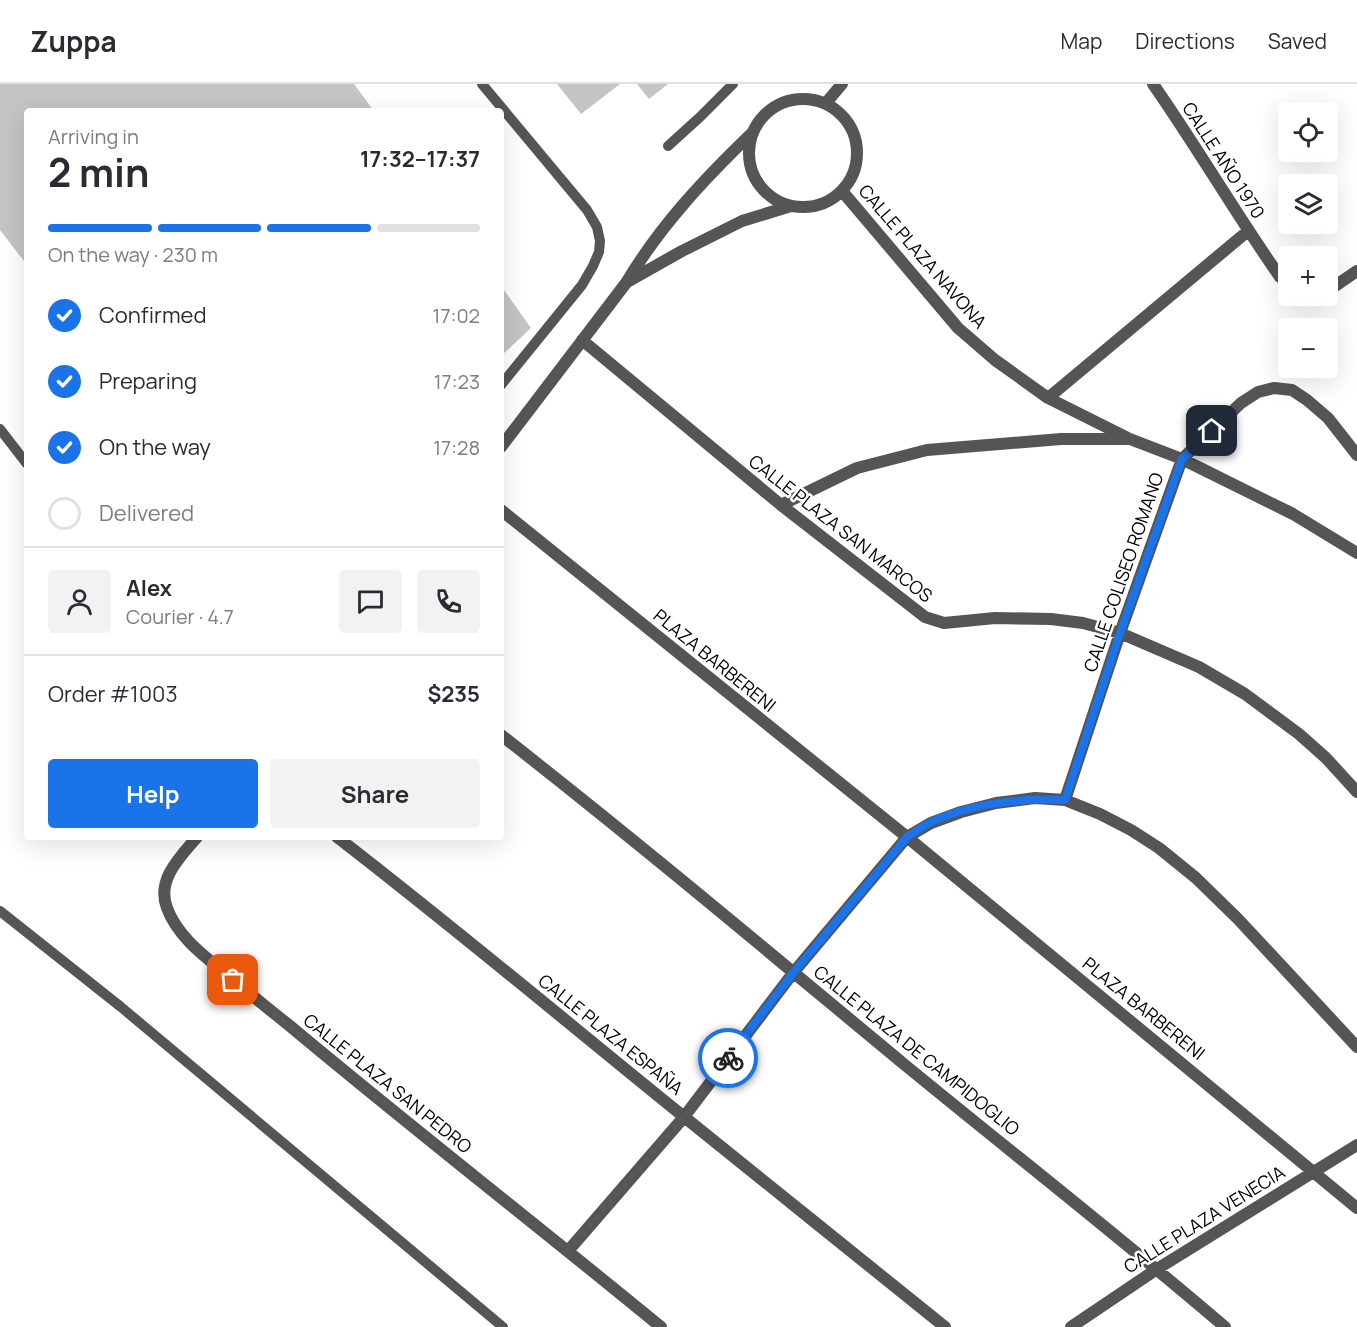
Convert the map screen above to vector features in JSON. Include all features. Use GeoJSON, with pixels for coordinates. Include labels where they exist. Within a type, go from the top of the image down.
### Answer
{"type":"FeatureCollection","features":[{"type":"Feature","properties":{"kind":"street"},"geometry":{"type":"LineString","coordinates":[[826,103],[842,84]]}},
{"type":"Feature","properties":{"kind":"street","name":"CALLE AÑO 1970"},"geometry":{"type":"LineString","coordinates":[[1153,84],[1278,274]]}},
{"type":"Feature","properties":{"kind":"street"},"geometry":{"type":"LineString","coordinates":[[504,443],[626,283],[643,255],[667,224],[713,171],[752,133],[761,118],[775,106],[791,100],[809,99],[826,103],[840,113],[851,126],[857,143],[858,160],[852,177],[842,191],[827,202],[809,207],[791,206],[742,222],[682,251],[626,283]]}},
{"type":"Feature","properties":{"kind":"street"},"geometry":{"type":"LineString","coordinates":[[752,133],[749,151],[752,169],[760,186],[774,198],[791,206]]}},
{"type":"Feature","properties":{"kind":"street","name":"CALLE PLAZA NAVONA"},"geometry":{"type":"LineString","coordinates":[[842,191],[958,328],[995,360],[1048,398],[1130,439],[1182,459],[1293,514],[1357,553]]}},
{"type":"Feature","properties":{"kind":"street"},"geometry":{"type":"LineString","coordinates":[[1048,398],[1248,231]]}},
{"type":"Feature","properties":{"kind":"street"},"geometry":{"type":"LineString","coordinates":[[1338,283],[1357,271]]}},
{"type":"Feature","properties":{"kind":"street","name":"CALLE PLAZA SAN MARCOS"},"geometry":{"type":"LineString","coordinates":[[582,340],[781,505],[925,617],[944,623],[995,618],[1051,619],[1083,623],[1120,633],[1200,667],[1245,694],[1308,742],[1357,792]]}},
{"type":"Feature","properties":{"kind":"street"},"geometry":{"type":"LineString","coordinates":[[1182,459],[1241,403],[1258,392],[1274,388],[1292,390],[1307,400],[1328,418],[1357,455]]}},
{"type":"Feature","properties":{"kind":"street","name":"CALLE PLAZA NAVONA"},"geometry":{"type":"LineString","coordinates":[[781,505],[856,468],[927,450],[1061,439],[1130,439]]}},
{"type":"Feature","properties":{"kind":"street","name":"CALLE COLISEO ROMANO"},"geometry":{"type":"LineString","coordinates":[[1065,800],[1120,633],[1182,459]]}},
{"type":"Feature","properties":{"kind":"street","name":"PLAZA BARBERENI"},"geometry":{"type":"LineString","coordinates":[[504,512],[907,837],[1357,1208]]}},
{"type":"Feature","properties":{"kind":"street","name":"CALLE PLAZA DE CAMPIDOGLIO"},"geometry":{"type":"LineString","coordinates":[[504,737],[571,789],[1225,1327]]}},
{"type":"Feature","properties":{"kind":"street"},"geometry":{"type":"LineString","coordinates":[[568,1251],[684,1117],[793,973],[907,837],[931,823],[961,812],[996,803],[1035,798],[1065,800],[1131,830],[1159,848],[1196,878],[1238,919],[1357,1047]]}},
{"type":"Feature","properties":{"kind":"street","name":"CALLE PLAZA SAN PEDRO"},"geometry":{"type":"LineString","coordinates":[[194,840],[167,877],[163,892],[166,908],[179,930],[198,951],[661,1327]]}},
{"type":"Feature","properties":{"kind":"street","name":"CALLE PLAZA ESPAÑA"},"geometry":{"type":"LineString","coordinates":[[341,840],[496,962],[945,1327]]}},
{"type":"Feature","properties":{"kind":"street","name":"CALLE PLAZA VENECIA"},"geometry":{"type":"LineString","coordinates":[[1071,1327],[1157,1269],[1357,1145]]}},
{"type":"Feature","properties":{"kind":"lane"},"geometry":{"type":"LineString","coordinates":[[483,84],[503,108]]}},
{"type":"Feature","properties":{"kind":"lane"},"geometry":{"type":"LineString","coordinates":[[668,146],[733,84]]}},
{"type":"Feature","properties":{"kind":"lane"},"geometry":{"type":"LineString","coordinates":[[504,109],[588,210],[597,227],[600,241],[593,266],[582,285],[504,381]]}},
{"type":"Feature","properties":{"kind":"lane"},"geometry":{"type":"LineString","coordinates":[[0,429],[24,460]]}},
{"type":"Feature","properties":{"kind":"lane"},"geometry":{"type":"LineString","coordinates":[[0,911],[130,1015],[503,1327]]}},
{"type":"Feature","properties":{"kind":"building"},"geometry":{"type":"Polygon","coordinates":[[[0,84],[354,84],[372,108],[24,108],[24,261],[0,230],[0,84]]]}},
{"type":"Feature","properties":{"kind":"building"},"geometry":{"type":"Polygon","coordinates":[[[557,84],[620,84],[581,114],[557,84]]]}},
{"type":"Feature","properties":{"kind":"building"},"geometry":{"type":"Polygon","coordinates":[[[637,84],[668,84],[649,99],[637,84]]]}},
{"type":"Feature","properties":{"kind":"building"},"geometry":{"type":"Polygon","coordinates":[[[504,290],[531,328],[504,353],[504,290]]]}},
{"type":"Feature","properties":{"kind":"way so far"},"geometry":{"type":"LineString","coordinates":[[233,980],[568,1251],[684,1117],[728,1058]]}},
{"type":"Feature","properties":{"kind":"route"},"geometry":{"type":"LineString","coordinates":[[728,1058],[793,973],[907,837],[931,823],[996,803],[1035,798],[1065,800],[1120,633],[1182,459],[1212,431]]}}]}
